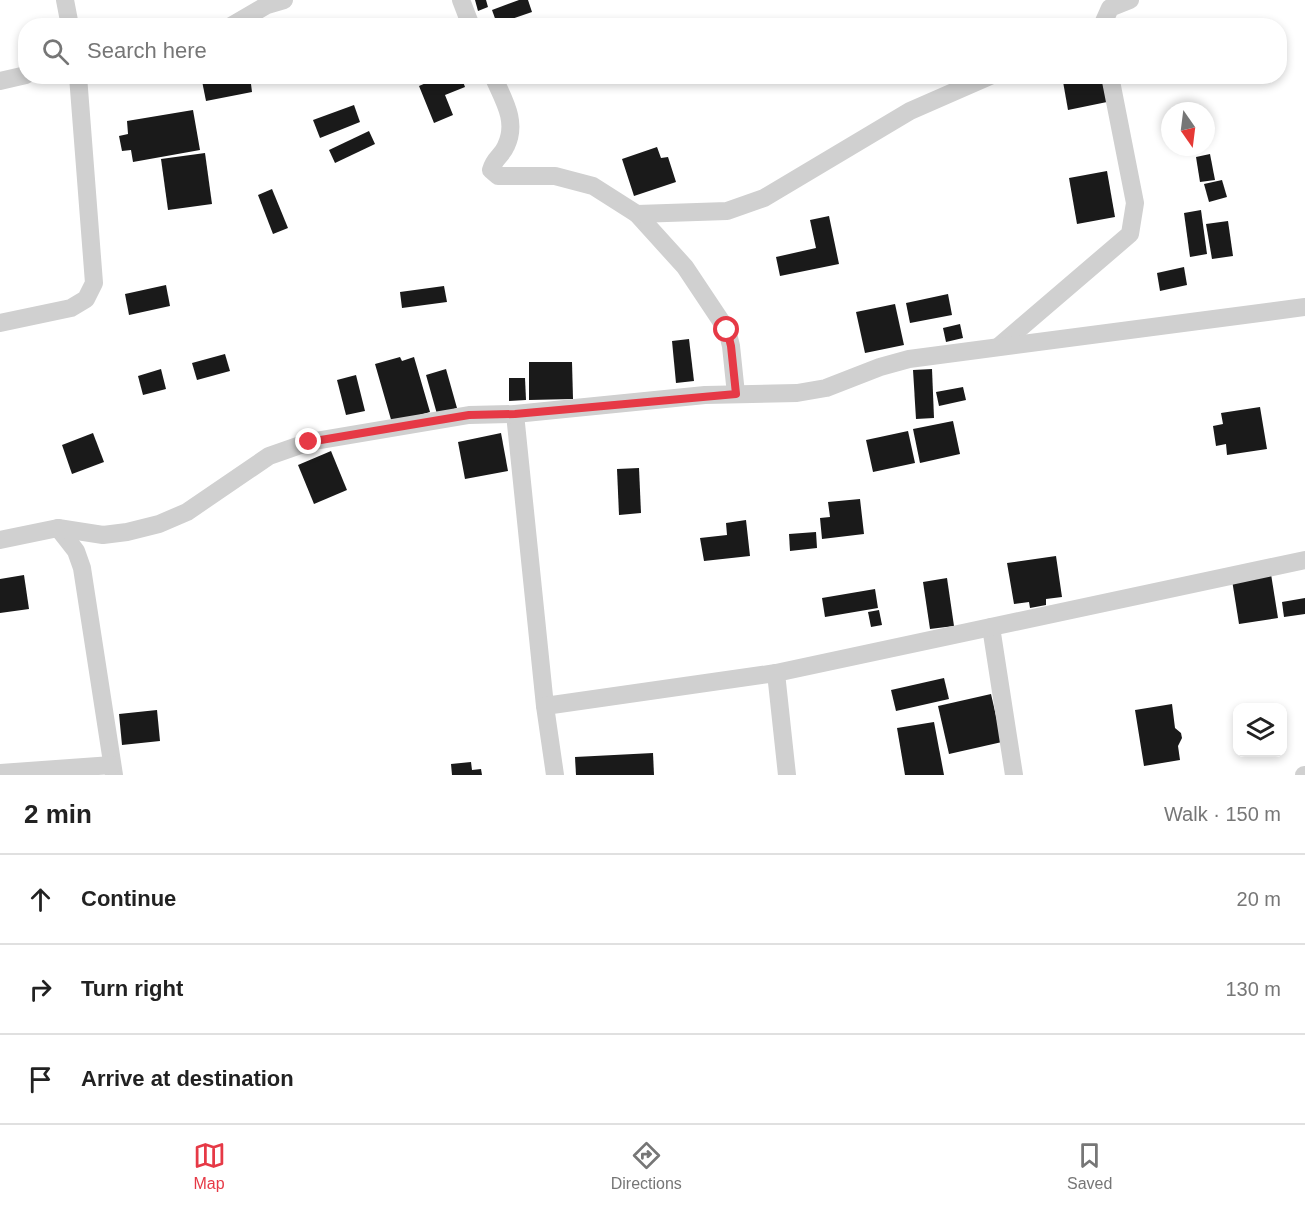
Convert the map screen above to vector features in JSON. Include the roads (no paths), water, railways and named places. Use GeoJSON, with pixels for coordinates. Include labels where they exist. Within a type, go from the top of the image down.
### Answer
{"type":"FeatureCollection","features":[{"type":"Feature","properties":{"kind":"street"},"geometry":{"type":"LineString","coordinates":[[65,0],[68,18]]}},
{"type":"Feature","properties":{"kind":"street"},"geometry":{"type":"LineString","coordinates":[[245,18],[267,5],[284,0]]}},
{"type":"Feature","properties":{"kind":"street"},"geometry":{"type":"LineString","coordinates":[[460,0],[468,18]]}},
{"type":"Feature","properties":{"kind":"street"},"geometry":{"type":"LineString","coordinates":[[1106,18],[1110,8],[1130,0]]}},
{"type":"Feature","properties":{"kind":"street"},"geometry":{"type":"LineString","coordinates":[[0,81],[18,77]]}},
{"type":"Feature","properties":{"kind":"street"},"geometry":{"type":"LineString","coordinates":[[0,322],[71,308],[86,299],[94,283],[79,84]]}},
{"type":"Feature","properties":{"kind":"street"},"geometry":{"type":"LineString","coordinates":[[496,84],[510,116],[511,131],[505,148],[494,161],[491,170],[498,176],[555,176],[593,186],[637,214],[685,267],[727,330],[736,394]]}},
{"type":"Feature","properties":{"kind":"street"},"geometry":{"type":"LineString","coordinates":[[637,214],[727,211],[764,198],[910,111],[972,84]]}},
{"type":"Feature","properties":{"kind":"street"},"geometry":{"type":"LineString","coordinates":[[998,347],[1131,234],[1135,203],[1112,84]]}},
{"type":"Feature","properties":{"kind":"street"},"geometry":{"type":"LineString","coordinates":[[0,540],[58,528],[102,535],[159,525],[188,512],[269,456],[309,442],[469,415],[515,414],[736,394],[797,393],[826,388],[879,367],[909,359],[1305,307]]}},
{"type":"Feature","properties":{"kind":"street"},"geometry":{"type":"LineString","coordinates":[[515,414],[545,706],[555,775]]}},
{"type":"Feature","properties":{"kind":"street"},"geometry":{"type":"LineString","coordinates":[[0,773],[113,770],[82,568],[76,551],[58,528]]}},
{"type":"Feature","properties":{"kind":"street"},"geometry":{"type":"LineString","coordinates":[[545,706],[776,673],[1305,560]]}},
{"type":"Feature","properties":{"kind":"street"},"geometry":{"type":"LineString","coordinates":[[991,627],[1014,775]]}},
{"type":"Feature","properties":{"kind":"street"},"geometry":{"type":"LineString","coordinates":[[776,673],[787,775]]}}]}
